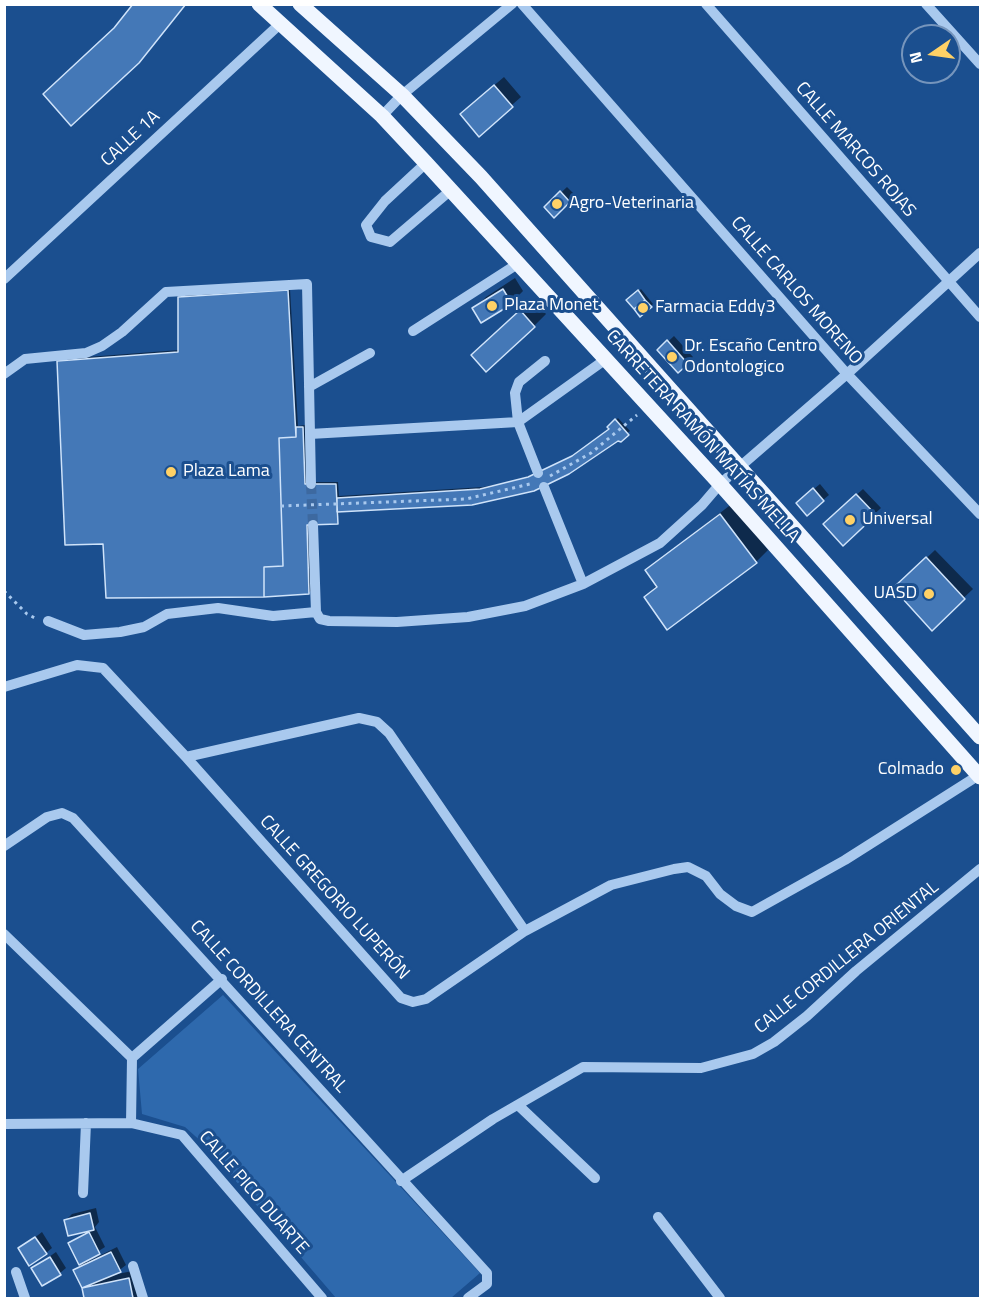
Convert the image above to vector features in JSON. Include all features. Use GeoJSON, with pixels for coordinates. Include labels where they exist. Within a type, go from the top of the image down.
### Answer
{"type":"FeatureCollection","features":[{"type":"Feature","properties":{"kind":"main road","name":"CARRETERA RAMÓN MATÍAS MELLA"},"geometry":{"type":"LineString","coordinates":[[258,4],[382,116],[452,190],[720,484],[980,776]]}},
{"type":"Feature","properties":{"kind":"main road","name":"CARRETERA RAMÓN MATÍAS MELLA"},"geometry":{"type":"LineString","coordinates":[[300,4],[402,95],[481,177],[981,737]]}},
{"type":"Feature","properties":{"kind":"street"},"geometry":{"type":"LineString","coordinates":[[382,116],[402,95],[512,4]]}},
{"type":"Feature","properties":{"kind":"street","name":"CALLE CARLOS MORENO"},"geometry":{"type":"LineString","coordinates":[[522,4],[847,374],[981,514]]}},
{"type":"Feature","properties":{"kind":"street","name":"CALLE MARCOS ROJAS"},"geometry":{"type":"LineString","coordinates":[[706,4],[948,282],[981,316]]}},
{"type":"Feature","properties":{"kind":"street"},"geometry":{"type":"LineString","coordinates":[[926,4],[981,64]]}},
{"type":"Feature","properties":{"kind":"street","name":"CALLE 1A"},"geometry":{"type":"LineString","coordinates":[[4,279],[281,23]]}},
{"type":"Feature","properties":{"kind":"street"},"geometry":{"type":"LineString","coordinates":[[426,163],[385,201],[366,225],[371,237],[390,242],[452,190]]}},
{"type":"Feature","properties":{"kind":"street"},"geometry":{"type":"LineString","coordinates":[[313,525],[316,612],[320,619],[329,621],[364,622],[468,617],[525,606],[582,584],[660,543],[702,506],[720,484],[741,468],[981,253]]}},
{"type":"Feature","properties":{"kind":"street"},"geometry":{"type":"LineString","coordinates":[[413,331],[519,263]]}},
{"type":"Feature","properties":{"kind":"street"},"geometry":{"type":"LineString","coordinates":[[4,374],[25,359],[86,353],[102,346],[122,332],[166,292],[307,284],[311,484]]}},
{"type":"Feature","properties":{"kind":"street"},"geometry":{"type":"LineString","coordinates":[[309,387],[370,352]]}},
{"type":"Feature","properties":{"kind":"street"},"geometry":{"type":"LineString","coordinates":[[310,434],[518,422],[606,359]]}},
{"type":"Feature","properties":{"kind":"street"},"geometry":{"type":"LineString","coordinates":[[545,361],[519,382],[515,393],[518,422],[539,481],[582,584]]}},
{"type":"Feature","properties":{"kind":"street"},"geometry":{"type":"LineString","coordinates":[[48,621],[84,635],[144,627],[167,614],[219,608],[273,616],[316,612]]}},
{"type":"Feature","properties":{"kind":"street","name":"CALLE GREGORIO LUPERÓN"},"geometry":{"type":"LineString","coordinates":[[4,687],[77,665],[103,668],[407,1001],[419,1002],[432,996],[525,931],[611,885],[688,867],[706,876],[720,894],[736,906],[752,912],[845,860],[980,776]]}},
{"type":"Feature","properties":{"kind":"street"},"geometry":{"type":"LineString","coordinates":[[186,757],[359,718],[377,722],[389,733],[525,931]]}},
{"type":"Feature","properties":{"kind":"street","name":"CALLE CORDILLERA CENTRAL"},"geometry":{"type":"LineString","coordinates":[[4,846],[47,817],[62,813],[73,818],[222,979],[487,1273],[488,1279],[468,1299]]}},
{"type":"Feature","properties":{"kind":"street","name":"CALLE CORDILLERA ORIENTAL"},"geometry":{"type":"LineString","coordinates":[[401,1180],[582,1067],[701,1068],[753,1054],[799,1023],[856,971],[981,869]]}},
{"type":"Feature","properties":{"kind":"street"},"geometry":{"type":"LineString","coordinates":[[4,934],[132,1058],[131,1123]]}},
{"type":"Feature","properties":{"kind":"street"},"geometry":{"type":"LineString","coordinates":[[132,1058],[222,979]]}},
{"type":"Feature","properties":{"kind":"street"},"geometry":{"type":"LineString","coordinates":[[518,1105],[595,1178]]}},
{"type":"Feature","properties":{"kind":"street","name":"CALLE PICO DUARTE"},"geometry":{"type":"LineString","coordinates":[[5,1123],[131,1123],[182,1135],[322,1299]]}},
{"type":"Feature","properties":{"kind":"street"},"geometry":{"type":"LineString","coordinates":[[83,1193],[86,1123]]}},
{"type":"Feature","properties":{"kind":"street"},"geometry":{"type":"LineString","coordinates":[[658,1217],[720,1299]]}},
{"type":"Feature","properties":{"kind":"street"},"geometry":{"type":"LineString","coordinates":[[133,1266],[143,1299]]}},
{"type":"Feature","properties":{"kind":"street"},"geometry":{"type":"LineString","coordinates":[[16,1272],[25,1299]]}},
{"type":"Feature","properties":{"kind":"path"},"geometry":{"type":"LineString","coordinates":[[281,506],[465,499],[539,481],[591,453],[649,406]]}},
{"type":"Feature","properties":{"kind":"path"},"geometry":{"type":"LineString","coordinates":[[4,591],[27,614],[48,621]]}},
{"type":"Feature","properties":{"kind":"shaded area"},"geometry":{"type":"Polygon","coordinates":[[[223,995],[480,1273],[451,1298],[336,1298],[204,1144],[185,1127],[142,1114],[138,1069],[223,995]]]}},
{"type":"Feature","properties":{"kind":"building"},"geometry":{"type":"Polygon","coordinates":[[[133,4],[186,4],[139,63],[71,126],[43,94],[114,28],[133,4]]]}},
{"type":"Feature","properties":{"kind":"building"},"geometry":{"type":"Polygon","coordinates":[[[494,85],[513,107],[479,137],[460,114],[494,85]]]}},
{"type":"Feature","properties":{"kind":"building","name":"Agro-Veterinaria"},"geometry":{"type":"Polygon","coordinates":[[[560,191],[570,202],[554,218],[544,207],[560,191]]]}},
{"type":"Feature","properties":{"kind":"building","name":"Plaza Monet"},"geometry":{"type":"Polygon","coordinates":[[[503,289],[512,304],[481,323],[472,308],[503,289]]]}},
{"type":"Feature","properties":{"kind":"building","name":"Plaza Lama"},"geometry":{"type":"Polygon","coordinates":[[[288,290],[296,437],[279,438],[283,566],[264,567],[264,597],[106,598],[103,544],[65,545],[57,361],[178,352],[178,297],[288,290]]]}},
{"type":"Feature","properties":{"kind":"building"},"geometry":{"type":"Polygon","coordinates":[[[638,290],[645,300],[634,309],[626,300],[638,290]]]}},
{"type":"Feature","properties":{"kind":"building","name":"Farmacia Eddy3"},"geometry":{"type":"Polygon","coordinates":[[[645,300],[652,307],[640,317],[634,309],[645,300]]]}},
{"type":"Feature","properties":{"kind":"building"},"geometry":{"type":"Polygon","coordinates":[[[520,310],[535,327],[486,372],[471,355],[520,310]]]}},
{"type":"Feature","properties":{"kind":"building","name":"Dr. Escaño Centro Odontologico"},"geometry":{"type":"Polygon","coordinates":[[[667,340],[688,364],[678,373],[657,350],[667,340]]]}},
{"type":"Feature","properties":{"kind":"building"},"geometry":{"type":"Polygon","coordinates":[[[615,419],[629,435],[569,474],[534,491],[472,505],[337,512],[337,498],[480,489],[528,477],[572,456],[609,429],[607,427],[615,419]]]}},
{"type":"Feature","properties":{"kind":"building"},"geometry":{"type":"Polygon","coordinates":[[[296,427],[303,427],[305,484],[336,484],[338,524],[307,525],[309,594],[264,597],[264,567],[283,566],[279,438],[296,437],[296,427]]]}},
{"type":"Feature","properties":{"kind":"building"},"geometry":{"type":"Polygon","coordinates":[[[813,488],[824,501],[807,516],[796,503],[813,488]]]}},
{"type":"Feature","properties":{"kind":"building","name":"Universal"},"geometry":{"type":"Polygon","coordinates":[[[856,494],[876,515],[843,546],[823,524],[856,494]]]}},
{"type":"Feature","properties":{"kind":"building"},"geometry":{"type":"Polygon","coordinates":[[[720,514],[757,563],[667,630],[644,597],[657,587],[645,570],[720,514]]]}},
{"type":"Feature","properties":{"kind":"building","name":"UASD"},"geometry":{"type":"Polygon","coordinates":[[[926,557],[965,599],[932,631],[893,588],[926,557]]]}},
{"type":"Feature","properties":{"kind":"building"},"geometry":{"type":"Polygon","coordinates":[[[90,1213],[94,1230],[68,1236],[64,1220],[90,1213]]]}},
{"type":"Feature","properties":{"kind":"building"},"geometry":{"type":"Polygon","coordinates":[[[89,1232],[100,1254],[79,1265],[68,1243],[89,1232]]]}},
{"type":"Feature","properties":{"kind":"building"},"geometry":{"type":"Polygon","coordinates":[[[35,1237],[47,1254],[29,1266],[18,1248],[35,1237]]]}},
{"type":"Feature","properties":{"kind":"building"},"geometry":{"type":"Polygon","coordinates":[[[111,1252],[121,1272],[82,1288],[73,1270],[111,1252]]]}},
{"type":"Feature","properties":{"kind":"building"},"geometry":{"type":"Polygon","coordinates":[[[50,1257],[61,1275],[42,1286],[31,1268],[50,1257]]]}},
{"type":"Feature","properties":{"kind":"building"},"geometry":{"type":"Polygon","coordinates":[[[129,1278],[133,1298],[84,1298],[82,1288],[129,1278]]]}},
{"type":"Feature","properties":{"kind":"tunnel"},"geometry":{"type":"LineString","coordinates":[[311,484],[313,525]]}},
{"type":"Feature","properties":{"kind":"place","name":"Agro-Veterinaria"},"geometry":{"type":"Point","coordinates":[557,204]}},
{"type":"Feature","properties":{"kind":"place","name":"Plaza Monet"},"geometry":{"type":"Point","coordinates":[492,306]}},
{"type":"Feature","properties":{"kind":"place","name":"Farmacia Eddy3"},"geometry":{"type":"Point","coordinates":[643,308]}},
{"type":"Feature","properties":{"kind":"place","name":"Dr. Escaño Centro Odontologico"},"geometry":{"type":"Point","coordinates":[672,357]}},
{"type":"Feature","properties":{"kind":"place","name":"Plaza Lama"},"geometry":{"type":"Point","coordinates":[171,472]}},
{"type":"Feature","properties":{"kind":"place","name":"Universal"},"geometry":{"type":"Point","coordinates":[850,520]}},
{"type":"Feature","properties":{"kind":"place","name":"UASD"},"geometry":{"type":"Point","coordinates":[929,594]}},
{"type":"Feature","properties":{"kind":"place","name":"Colmado"},"geometry":{"type":"Point","coordinates":[956,770]}}]}
